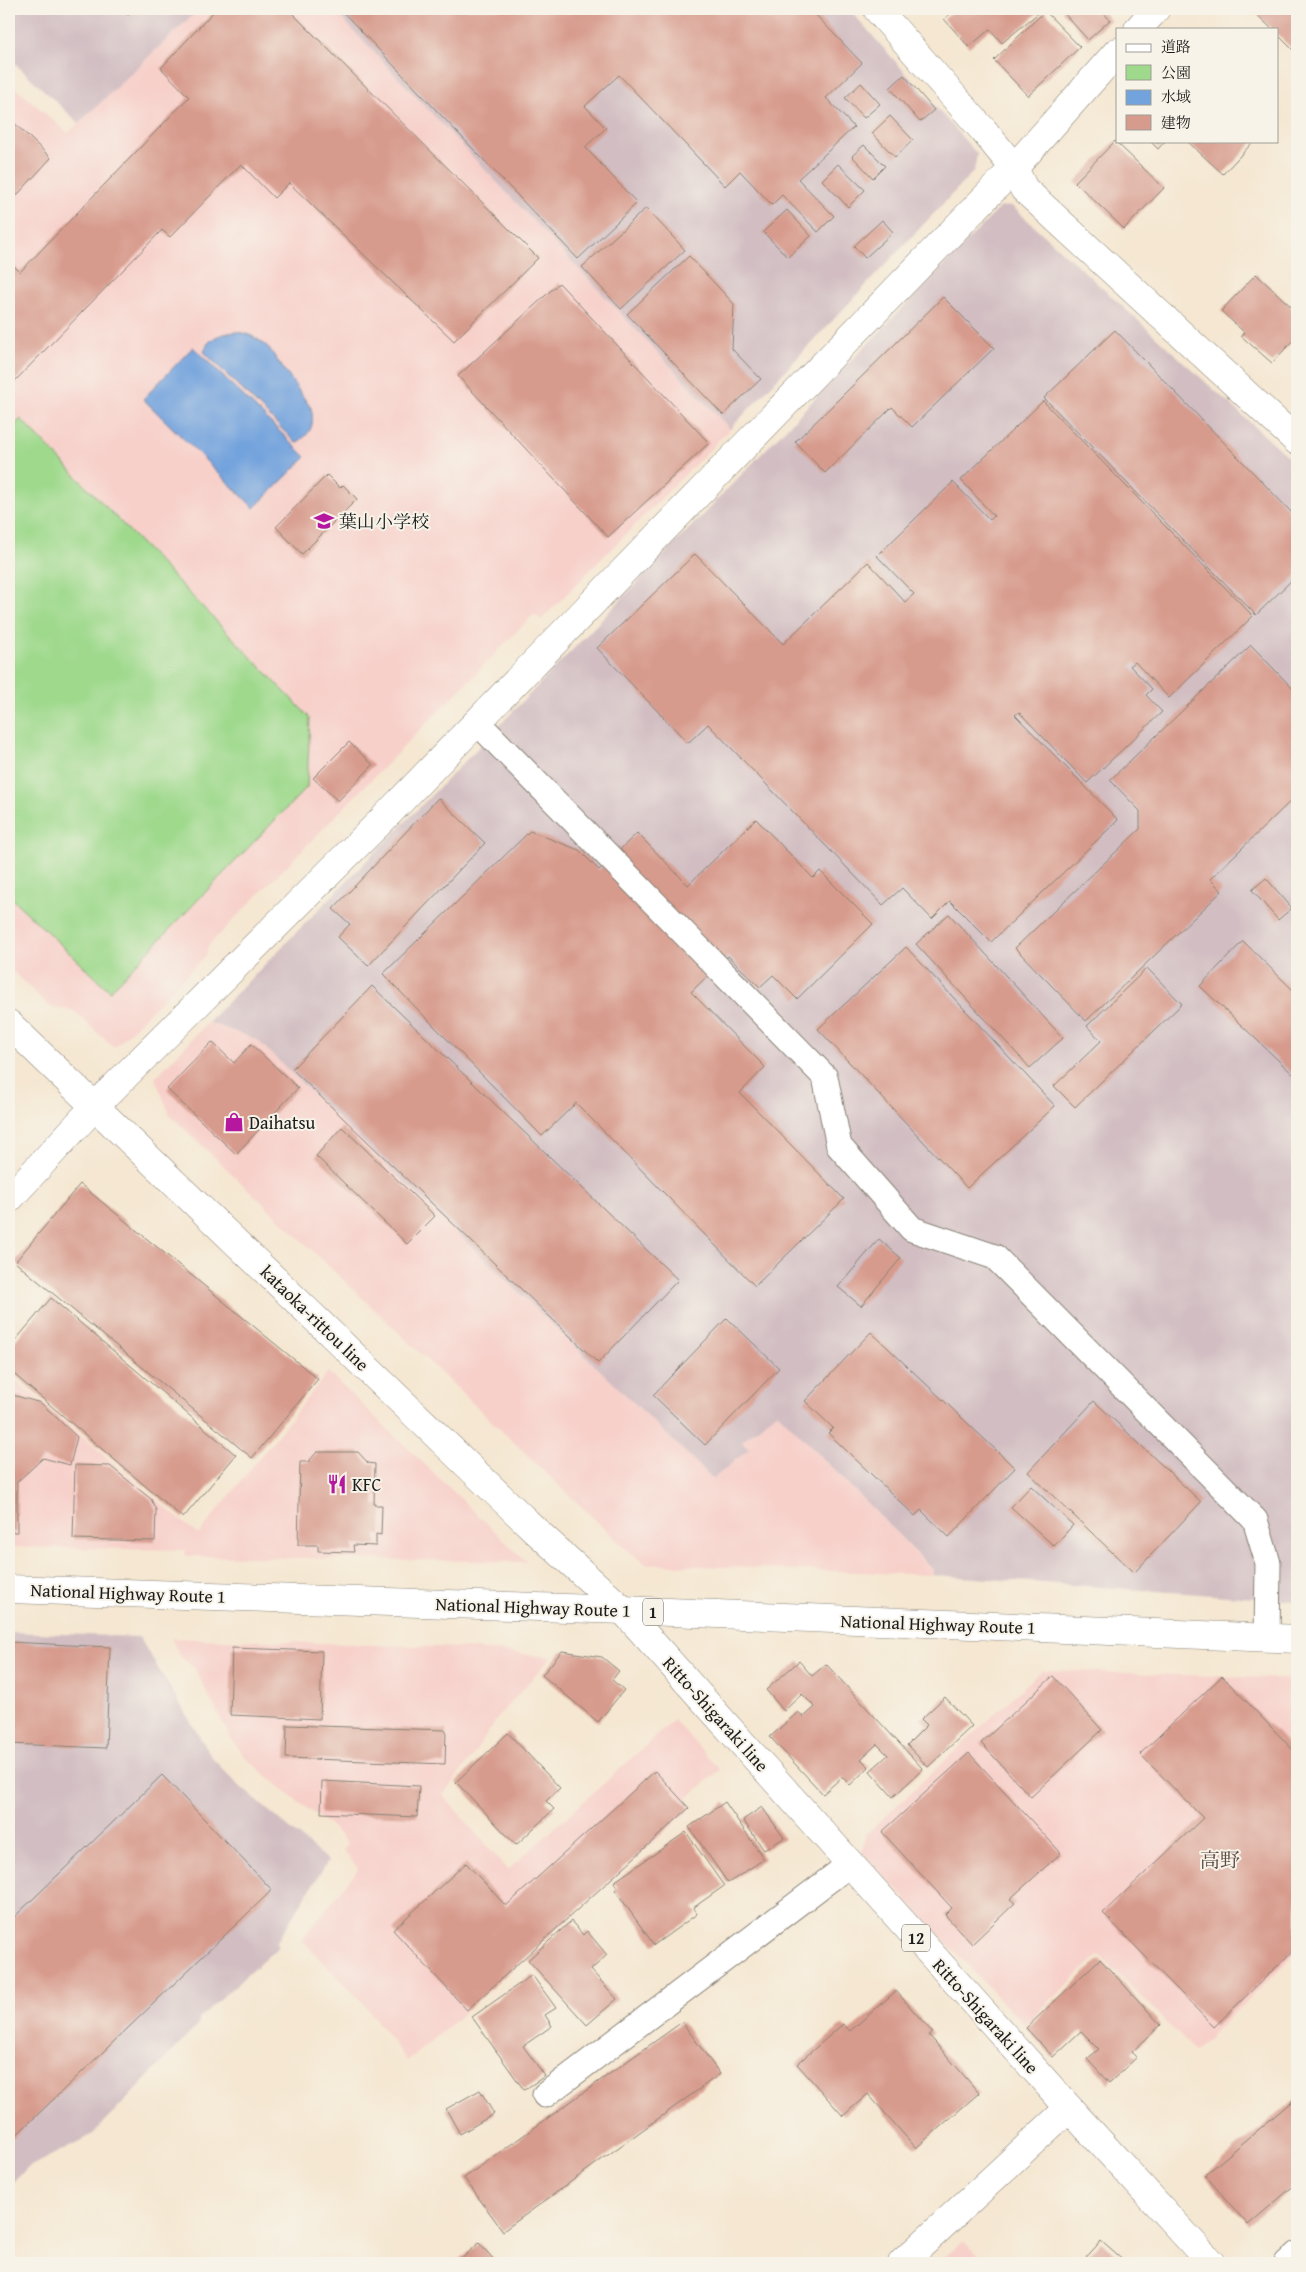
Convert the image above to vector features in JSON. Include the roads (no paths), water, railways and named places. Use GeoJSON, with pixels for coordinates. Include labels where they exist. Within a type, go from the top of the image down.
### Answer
{"type":"FeatureCollection","features":[{"type":"Feature","properties":{"kind":"main road"},"geometry":{"type":"LineString","coordinates":[[877,9],[984,130],[1014,168],[1024,189],[1296,436]]}},
{"type":"Feature","properties":{"kind":"main road"},"geometry":{"type":"LineString","coordinates":[[1139,28],[1156,9]]}},
{"type":"Feature","properties":{"kind":"main road"},"geometry":{"type":"LineString","coordinates":[[9,1199],[95,1106],[383,819],[1014,168],[1116,53]]}},
{"type":"Feature","properties":{"kind":"main road","name":"kataoka-rittou line"},"geometry":{"type":"LineString","coordinates":[[9,1024],[535,1530],[623,1610]]}},
{"type":"Feature","properties":{"kind":"main road","name":"National Highway Route 1"},"geometry":{"type":"LineString","coordinates":[[9,1589],[623,1610],[1297,1639]]}},
{"type":"Feature","properties":{"kind":"main road","name":"Ritto-Shigaraki line"},"geometry":{"type":"LineString","coordinates":[[623,1610],[1069,2108],[1211,2263]]}},
{"type":"Feature","properties":{"kind":"main road"},"geometry":{"type":"LineString","coordinates":[[902,2263],[1069,2108]]}},
{"type":"Feature","properties":{"kind":"lane"},"geometry":{"type":"LineString","coordinates":[[477,722],[824,1077],[839,1146],[912,1229],[995,1258],[1255,1520],[1268,1563],[1266,1638]]}},
{"type":"Feature","properties":{"kind":"lane"},"geometry":{"type":"LineString","coordinates":[[545,2095],[850,1864]]}},
{"type":"Feature","properties":{"kind":"lane"},"geometry":{"type":"LineString","coordinates":[[1287,2263],[1297,2254]]}},
{"type":"Feature","properties":{"kind":"water"},"geometry":{"type":"Polygon","coordinates":[[[235,332],[253,336],[268,347],[311,408],[311,428],[296,443],[204,352],[209,343],[216,337],[235,332]]]}},
{"type":"Feature","properties":{"kind":"water"},"geometry":{"type":"Polygon","coordinates":[[[193,347],[306,457],[254,508],[143,399],[193,347]]]}},
{"type":"Feature","properties":{"kind":"place","name":"葉山小学校"},"geometry":{"type":"Point","coordinates":[324,521]}},
{"type":"Feature","properties":{"kind":"place","name":"Daihatsu"},"geometry":{"type":"Point","coordinates":[234,1122]}},
{"type":"Feature","properties":{"kind":"place","name":"KFC"},"geometry":{"type":"Point","coordinates":[337,1484]}},
{"type":"Feature","properties":{"kind":"district","name":"高野"},"geometry":{"type":"Point","coordinates":[1220,1859]}}]}
